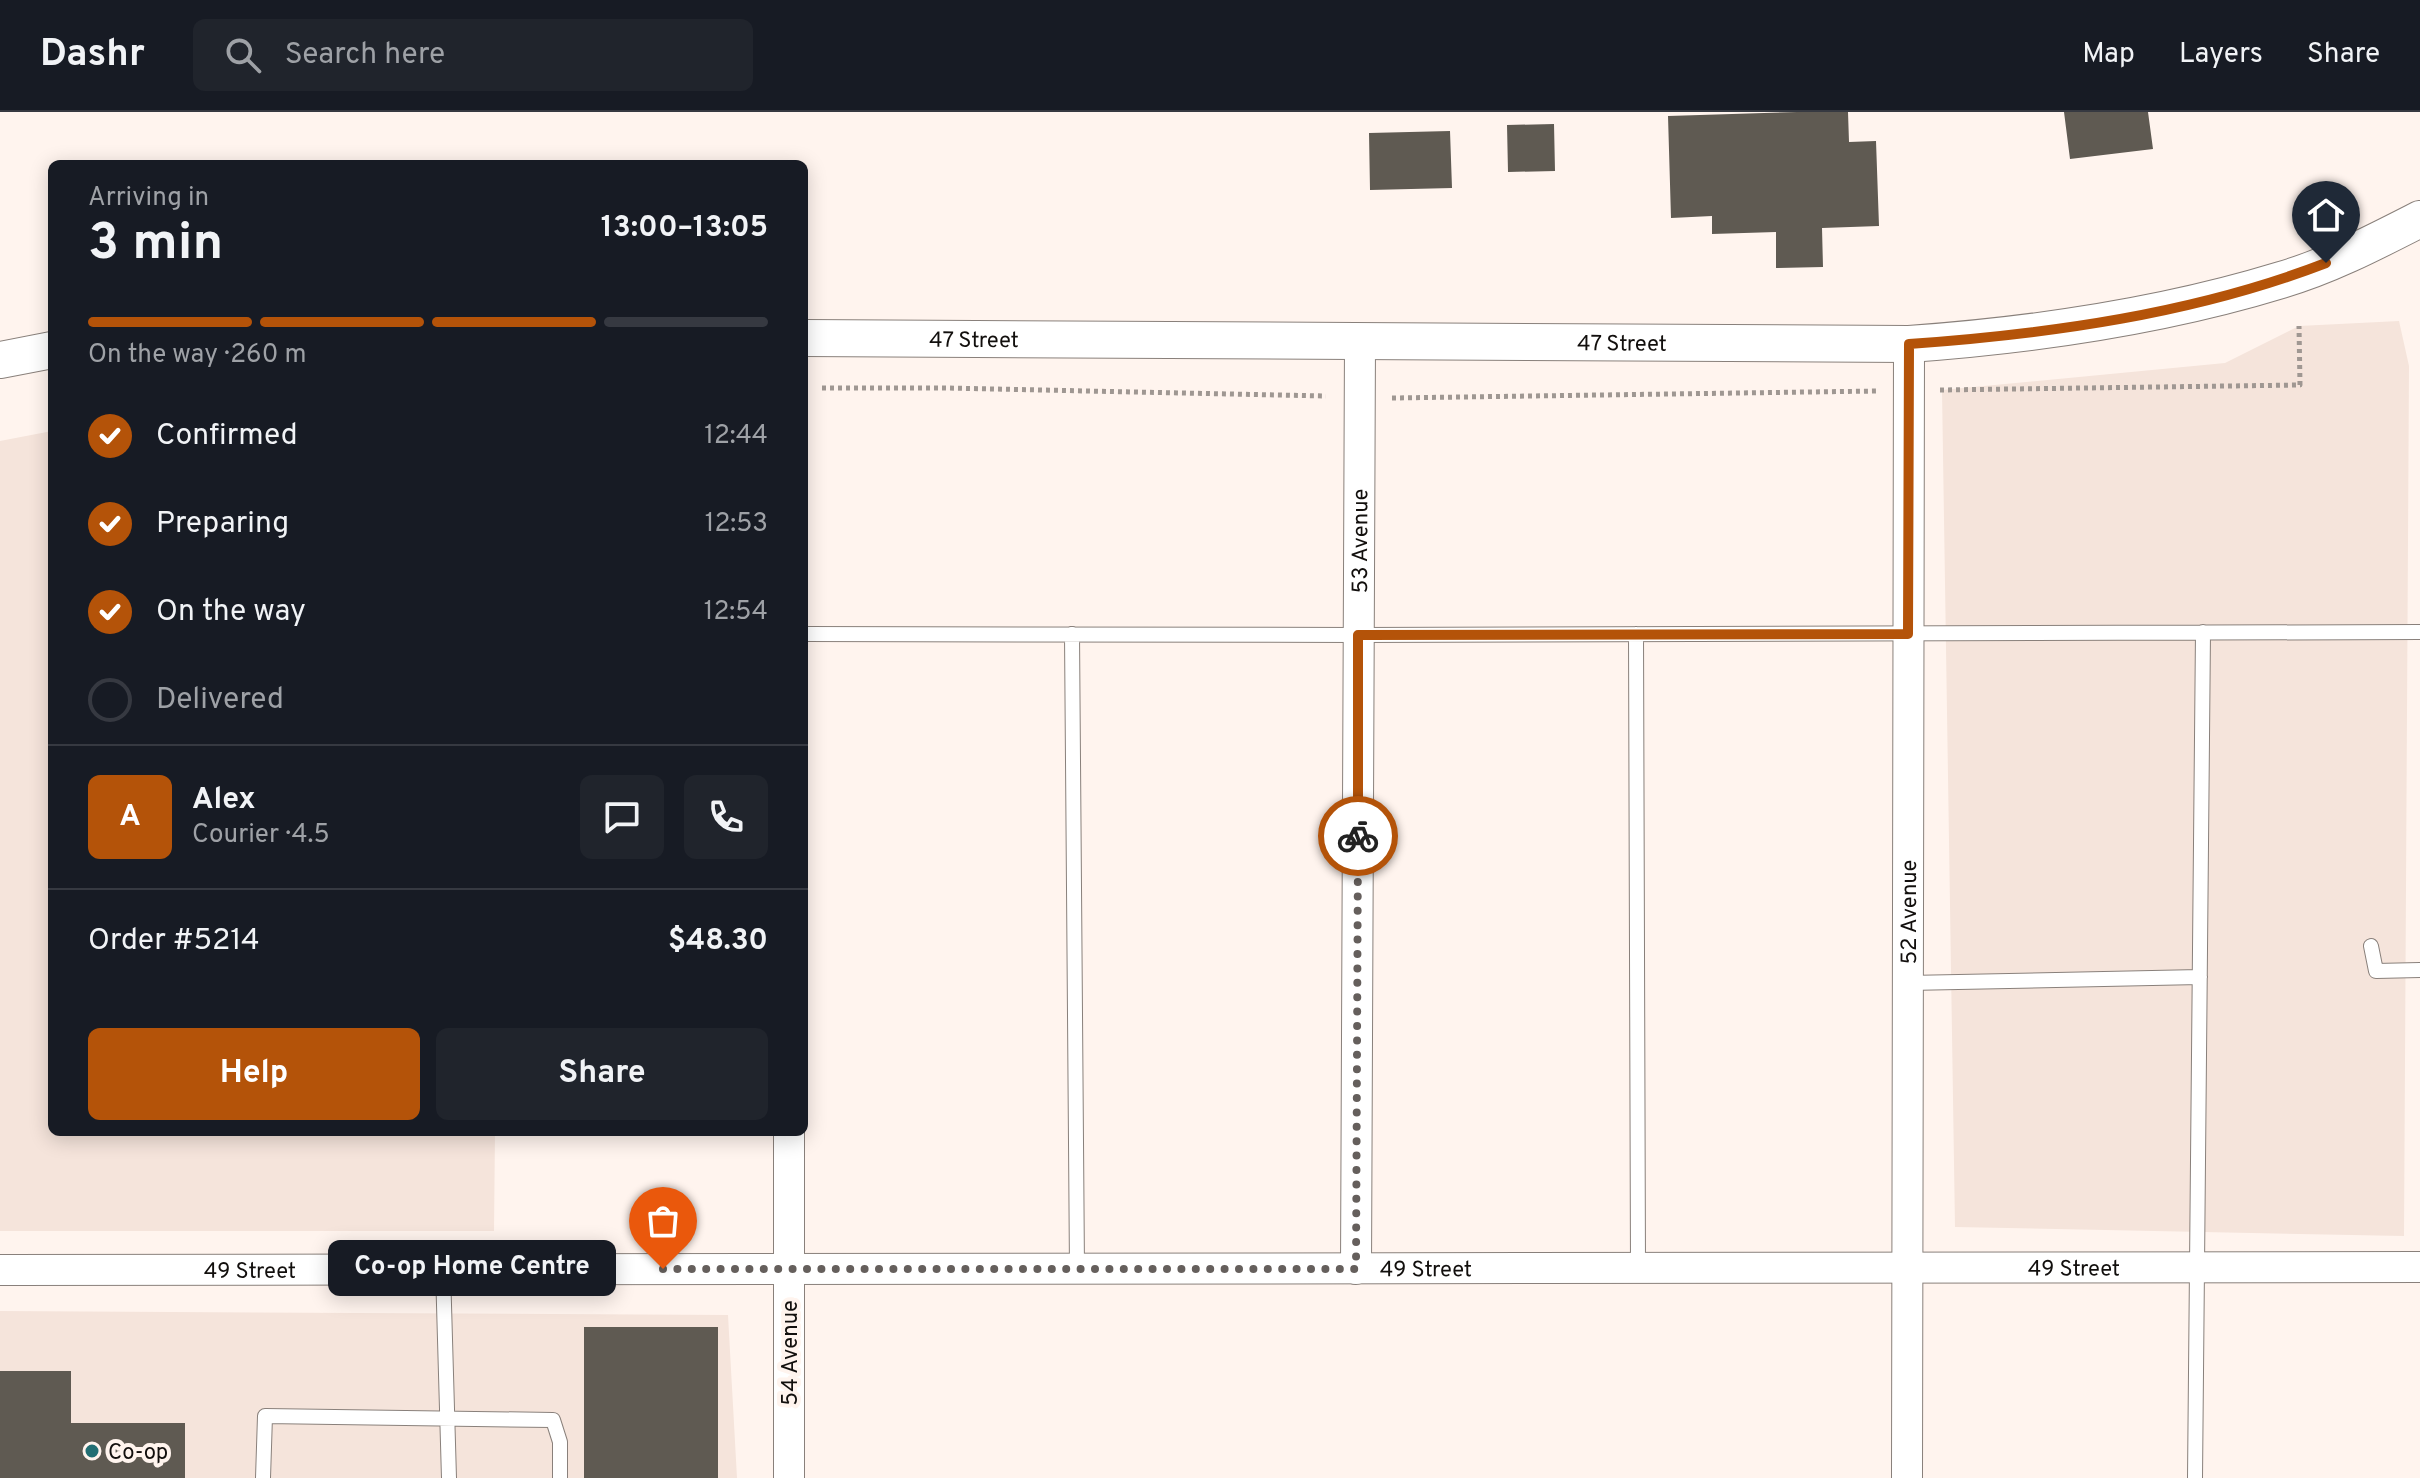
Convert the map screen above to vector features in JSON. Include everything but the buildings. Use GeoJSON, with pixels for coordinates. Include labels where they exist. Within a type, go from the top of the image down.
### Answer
{"type":"FeatureCollection","features":[{"type":"Feature","properties":{"kind":"street","name":"47 Street"},"geometry":{"type":"LineString","coordinates":[[808,338],[1909,344],[1988,338],[2075,326],[2178,306],[2282,280],[2349,255],[2420,219]]}},
{"type":"Feature","properties":{"kind":"street","name":"53 Avenue"},"geometry":{"type":"LineString","coordinates":[[1356,1269],[1360,343]]}},
{"type":"Feature","properties":{"kind":"street","name":"52 Avenue"},"geometry":{"type":"LineString","coordinates":[[1907,1478],[1909,344]]}},
{"type":"Feature","properties":{"kind":"street"},"geometry":{"type":"LineString","coordinates":[[0,360],[48,351]]}},
{"type":"Feature","properties":{"kind":"street","name":"54 Avenue"},"geometry":{"type":"LineString","coordinates":[[789,1136],[789,1478]]}},
{"type":"Feature","properties":{"kind":"street","name":"49 Street"},"geometry":{"type":"LineString","coordinates":[[0,1270],[2420,1267]]}},
{"type":"Feature","properties":{"kind":"lane"},"geometry":{"type":"LineString","coordinates":[[2195,1478],[2203,632]]}},
{"type":"Feature","properties":{"kind":"lane"},"geometry":{"type":"LineString","coordinates":[[808,634],[2420,632]]}},
{"type":"Feature","properties":{"kind":"lane"},"geometry":{"type":"LineString","coordinates":[[1072,634],[1077,1269]]}},
{"type":"Feature","properties":{"kind":"lane"},"geometry":{"type":"LineString","coordinates":[[1636,634],[1638,1268]]}},
{"type":"Feature","properties":{"kind":"lane"},"geometry":{"type":"LineString","coordinates":[[2371,946],[2376,971],[2420,970]]}},
{"type":"Feature","properties":{"kind":"lane"},"geometry":{"type":"LineString","coordinates":[[1908,983],[2200,977]]}},
{"type":"Feature","properties":{"kind":"lane"},"geometry":{"type":"LineString","coordinates":[[443,1270],[449,1478]]}},
{"type":"Feature","properties":{"kind":"lane"},"geometry":{"type":"LineString","coordinates":[[263,1478],[265,1416],[553,1420],[560,1442],[560,1478]]}},
{"type":"Feature","properties":{"kind":"path"},"geometry":{"type":"LineString","coordinates":[[822,388],[1360,397],[2300,385],[2299,326]]}},
{"type":"Feature","properties":{"kind":"shaded area"},"geometry":{"type":"Polygon","coordinates":[[[2399,321],[2409,366],[2404,1236],[1955,1227],[1942,390],[2225,363],[2299,326],[2399,321]]]}},
{"type":"Feature","properties":{"kind":"shaded area"},"geometry":{"type":"Polygon","coordinates":[[[48,432],[48,1136],[495,1136],[494,1231],[0,1231],[0,441],[48,432]]]}},
{"type":"Feature","properties":{"kind":"shaded area"},"geometry":{"type":"Polygon","coordinates":[[[0,1311],[728,1315],[737,1478],[0,1478],[0,1311]]]}},
{"type":"Feature","properties":{"kind":"way so far"},"geometry":{"type":"LineString","coordinates":[[663,1269],[1356,1269],[1358,836]]}},
{"type":"Feature","properties":{"kind":"place","name":"Co-op Home Centre"},"geometry":{"type":"Point","coordinates":[663,1269]}},
{"type":"Feature","properties":{"kind":"place","name":"Co-op"},"geometry":{"type":"Point","coordinates":[92,1451]}},
{"type":"Feature","properties":{"kind":"route"},"geometry":{"type":"LineString","coordinates":[[1358,836],[1358,635],[1908,634],[1909,344],[1988,338],[2163,310],[2282,280],[2326,263]]}}]}
